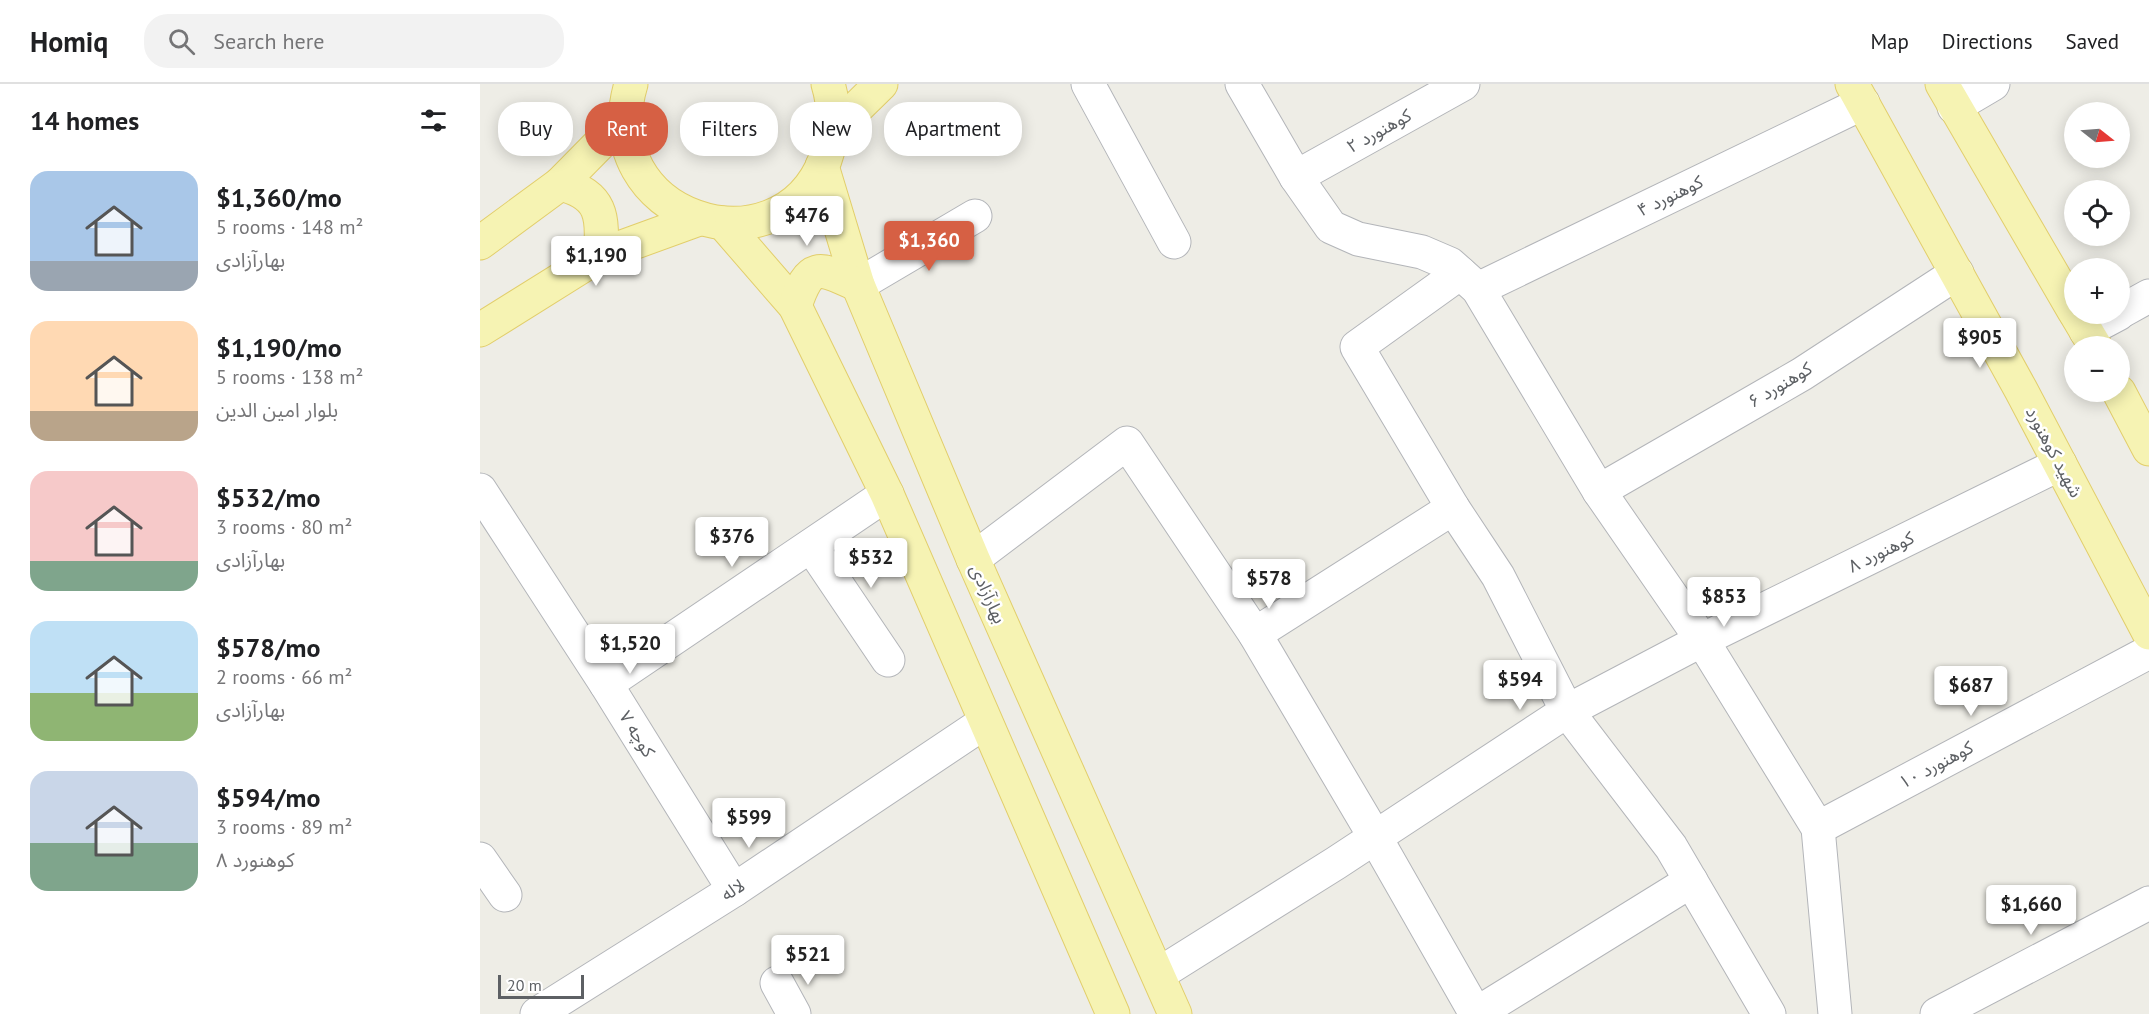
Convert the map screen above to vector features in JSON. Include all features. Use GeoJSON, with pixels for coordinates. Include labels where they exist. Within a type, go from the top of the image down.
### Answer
{"type":"FeatureCollection","features":[{"type":"Feature","properties":{"kind":"main road"},"geometry":{"type":"LineString","coordinates":[[628,102],[631,84]]}},
{"type":"Feature","properties":{"kind":"main road"},"geometry":{"type":"LineString","coordinates":[[828,84],[832,102]]}},
{"type":"Feature","properties":{"kind":"main road"},"geometry":{"type":"LineString","coordinates":[[863,102],[881,84]]}},
{"type":"Feature","properties":{"kind":"main road","name":"شهید کوهنورد"},"geometry":{"type":"LineString","coordinates":[[1857,93],[1957,273],[2149,633]]}},
{"type":"Feature","properties":{"kind":"main road"},"geometry":{"type":"LineString","coordinates":[[1948,95],[2083,325]]}},
{"type":"Feature","properties":{"kind":"main road"},"geometry":{"type":"LineString","coordinates":[[480,243],[560,184],[588,156]]}},
{"type":"Feature","properties":{"kind":"main road"},"geometry":{"type":"LineString","coordinates":[[633,156],[644,179],[667,203],[711,221],[795,306],[887,494],[1113,1014]]}},
{"type":"Feature","properties":{"kind":"main road"},"geometry":{"type":"LineString","coordinates":[[480,330],[600,255],[711,221],[753,220],[786,206],[807,188],[822,166],[825,156]]}},
{"type":"Feature","properties":{"kind":"main road","name":"بهارآزادی"},"geometry":{"type":"LineString","coordinates":[[822,166],[858,285],[973,559],[1175,1014]]}},
{"type":"Feature","properties":{"kind":"main road"},"geometry":{"type":"LineString","coordinates":[[560,184],[587,193],[595,203],[601,217],[600,255]]}},
{"type":"Feature","properties":{"kind":"main road"},"geometry":{"type":"LineString","coordinates":[[795,306],[803,282],[814,272],[827,271],[858,285]]}},
{"type":"Feature","properties":{"kind":"main road"},"geometry":{"type":"LineString","coordinates":[[2123,402],[2149,449]]}},
{"type":"Feature","properties":{"kind":"street"},"geometry":{"type":"LineString","coordinates":[[1088,84],[1174,242]]}},
{"type":"Feature","properties":{"kind":"street"},"geometry":{"type":"LineString","coordinates":[[1242,84],[1296,177],[1331,227],[1358,239],[1422,252],[1450,264],[1469,281],[1599,491],[1702,640],[1818,828],[1835,1014]]}},
{"type":"Feature","properties":{"kind":"street","name":"کوهنورد ۲"},"geometry":{"type":"LineString","coordinates":[[1296,177],[1463,84]]}},
{"type":"Feature","properties":{"kind":"street"},"geometry":{"type":"LineString","coordinates":[[1948,95],[1993,84]]}},
{"type":"Feature","properties":{"kind":"street","name":"کوهنورد ۴"},"geometry":{"type":"LineString","coordinates":[[1453,508],[1357,347],[1469,281],[1857,93]]}},
{"type":"Feature","properties":{"kind":"street"},"geometry":{"type":"LineString","coordinates":[[858,285],[975,216]]}},
{"type":"Feature","properties":{"kind":"street","name":"کوهنورد ۶"},"geometry":{"type":"LineString","coordinates":[[1599,491],[1802,374],[1957,273]]}},
{"type":"Feature","properties":{"kind":"street"},"geometry":{"type":"LineString","coordinates":[[2130,307],[2149,296]]}},
{"type":"Feature","properties":{"kind":"street"},"geometry":{"type":"LineString","coordinates":[[973,559],[1127,443],[1255,634],[1476,1014],[1691,881]]}},
{"type":"Feature","properties":{"kind":"street","name":"کوهنورد ۸"},"geometry":{"type":"LineString","coordinates":[[1159,974],[1375,837],[1567,711],[1702,640],[2060,464]]}},
{"type":"Feature","properties":{"kind":"street","name":"کوچه ۷"},"geometry":{"type":"LineString","coordinates":[[480,490],[606,684],[734,890]]}},
{"type":"Feature","properties":{"kind":"street"},"geometry":{"type":"LineString","coordinates":[[606,684],[887,494]]}},
{"type":"Feature","properties":{"kind":"street"},"geometry":{"type":"LineString","coordinates":[[1255,634],[1453,508],[1498,576],[1567,711],[1671,847],[1769,1014]]}},
{"type":"Feature","properties":{"kind":"street"},"geometry":{"type":"LineString","coordinates":[[811,546],[888,660]]}},
{"type":"Feature","properties":{"kind":"street","name":"کوهنورد ۱۰"},"geometry":{"type":"LineString","coordinates":[[1818,828],[2149,652]]}},
{"type":"Feature","properties":{"kind":"street","name":"لاله"},"geometry":{"type":"LineString","coordinates":[[537,1014],[734,890],[985,722]]}},
{"type":"Feature","properties":{"kind":"street"},"geometry":{"type":"LineString","coordinates":[[480,859],[505,895]]}},
{"type":"Feature","properties":{"kind":"street"},"geometry":{"type":"LineString","coordinates":[[1937,1014],[2149,903]]}},
{"type":"Feature","properties":{"kind":"street"},"geometry":{"type":"LineString","coordinates":[[777,983],[794,1014]]}}]}
